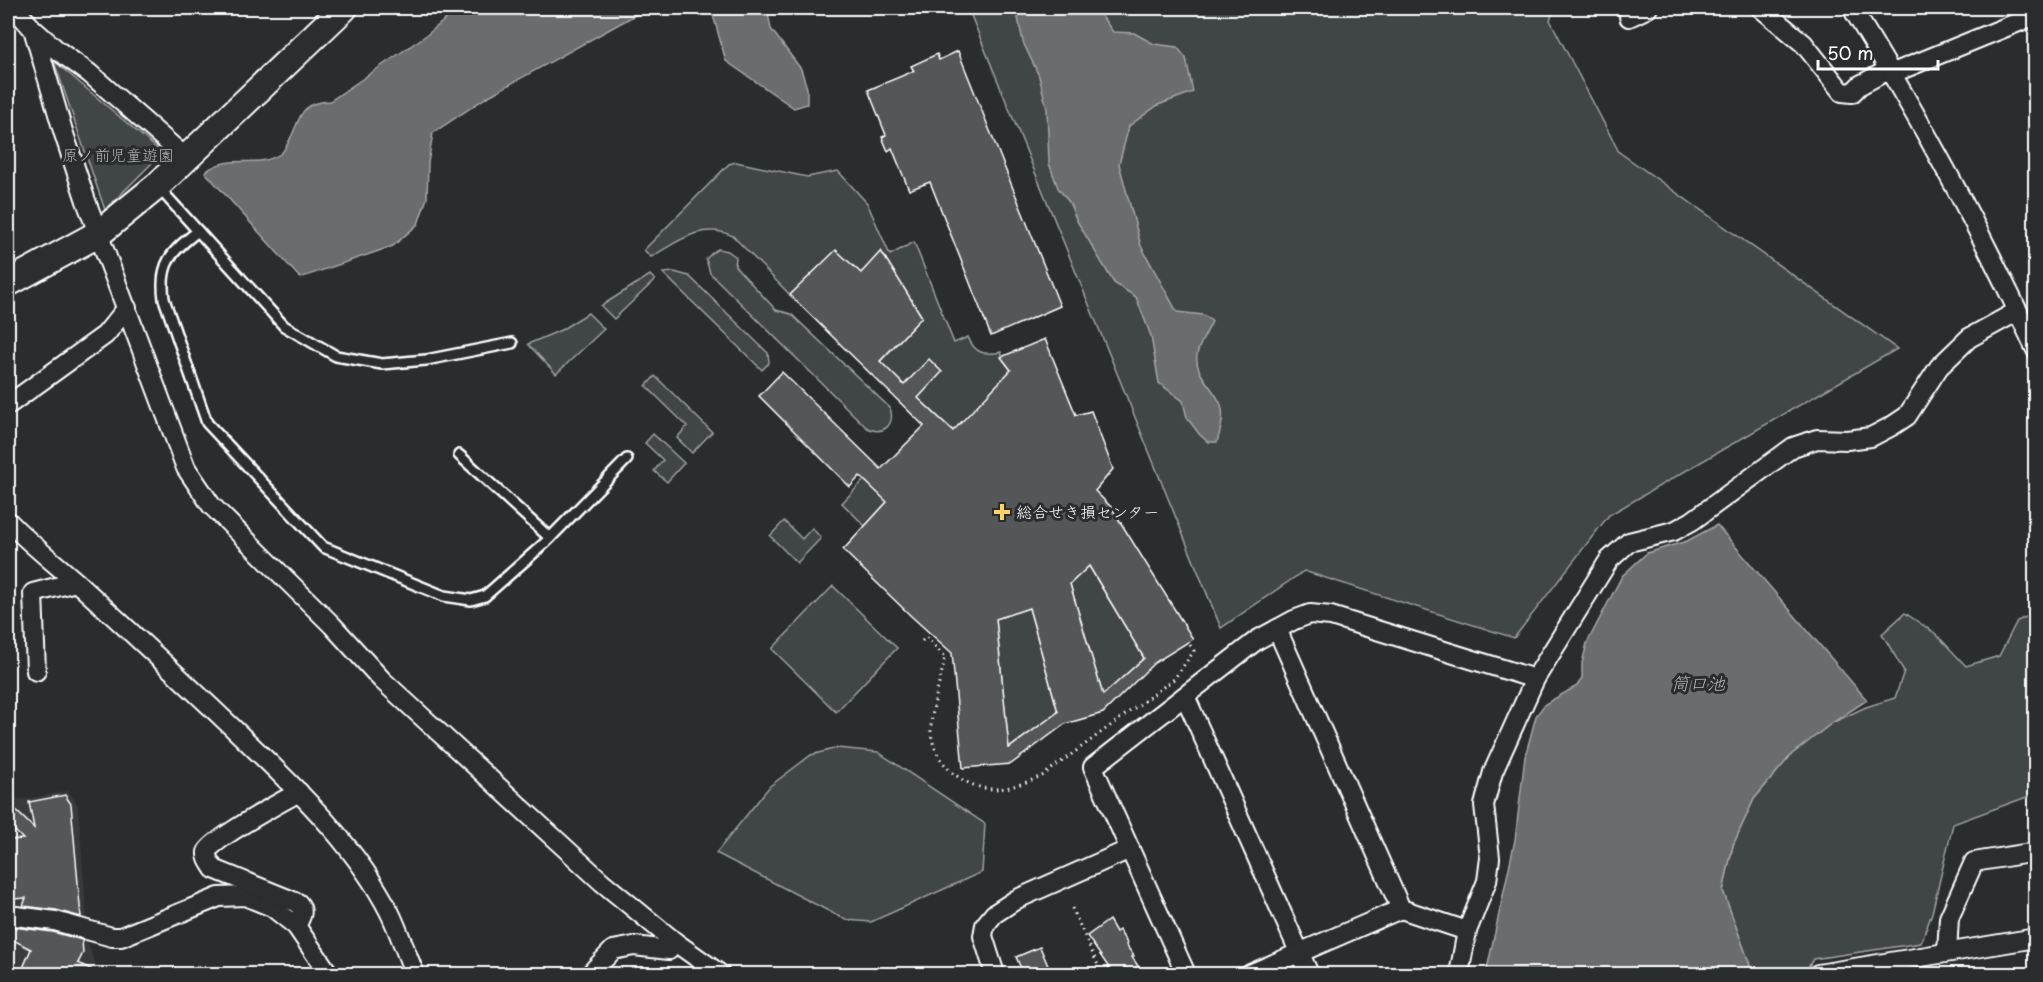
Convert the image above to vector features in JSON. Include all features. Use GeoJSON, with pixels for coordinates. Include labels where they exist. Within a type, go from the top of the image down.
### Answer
{"type":"FeatureCollection","features":[{"type":"Feature","properties":{"kind":"street"},"geometry":{"type":"LineString","coordinates":[[14,8],[57,50],[90,73],[186,158]]}},
{"type":"Feature","properties":{"kind":"street"},"geometry":{"type":"LineString","coordinates":[[8,284],[98,234],[157,186],[344,8]]}},
{"type":"Feature","properties":{"kind":"street"},"geometry":{"type":"LineString","coordinates":[[1629,17],[1648,8]]}},
{"type":"Feature","properties":{"kind":"street"},"geometry":{"type":"LineString","coordinates":[[1761,8],[1804,44],[1842,92],[1852,93],[1860,85],[1891,71],[2036,15]]}},
{"type":"Feature","properties":{"kind":"street"},"geometry":{"type":"LineString","coordinates":[[1852,8],[1891,71],[1959,192],[2036,350]]}},
{"type":"Feature","properties":{"kind":"street"},"geometry":{"type":"LineString","coordinates":[[33,29],[63,131],[98,234],[186,468],[211,506],[332,625],[390,688],[602,882],[675,942],[720,975]]}},
{"type":"Feature","properties":{"kind":"street"},"geometry":{"type":"LineString","coordinates":[[8,405],[105,334],[127,308]]}},
{"type":"Feature","properties":{"kind":"street"},"geometry":{"type":"LineString","coordinates":[[1459,975],[1467,931],[1487,881],[1490,858],[1484,805],[1493,772],[1535,679],[1609,561],[1629,542],[1674,531],[1692,521],[1793,447],[1817,439],[1847,440],[1871,436],[1892,426],[1907,416],[1939,367],[1969,338],[2018,311]]}},
{"type":"Feature","properties":{"kind":"street"},"geometry":{"type":"LineString","coordinates":[[8,520],[38,551],[76,582],[184,680],[299,792],[343,841],[390,912],[415,975]]}},
{"type":"Feature","properties":{"kind":"street"},"geometry":{"type":"LineString","coordinates":[[36,670],[33,593],[76,582]]}},
{"type":"Feature","properties":{"kind":"street"},"geometry":{"type":"LineString","coordinates":[[1186,975],[1093,767],[1257,640],[1310,614],[1331,616],[1535,679]]}},
{"type":"Feature","properties":{"kind":"street"},"geometry":{"type":"LineString","coordinates":[[1277,629],[1401,909]]}},
{"type":"Feature","properties":{"kind":"street"},"geometry":{"type":"LineString","coordinates":[[1185,696],[1309,975]]}},
{"type":"Feature","properties":{"kind":"street"},"geometry":{"type":"LineString","coordinates":[[296,926],[302,913],[298,903],[214,869],[208,861],[207,851],[210,846],[232,831],[299,792]]}},
{"type":"Feature","properties":{"kind":"street"},"geometry":{"type":"LineString","coordinates":[[994,975],[983,936],[985,925],[994,914],[1017,899],[1130,849]]}},
{"type":"Feature","properties":{"kind":"street"},"geometry":{"type":"LineString","coordinates":[[1947,952],[1948,918],[1974,862],[2036,852]]}},
{"type":"Feature","properties":{"kind":"street"},"geometry":{"type":"LineString","coordinates":[[8,915],[55,921],[112,938],[121,937],[219,897],[245,896],[272,907],[296,926],[328,975]]}},
{"type":"Feature","properties":{"kind":"street"},"geometry":{"type":"LineString","coordinates":[[1250,975],[1401,909],[1467,931]]}},
{"type":"Feature","properties":{"kind":"street"},"geometry":{"type":"LineString","coordinates":[[1818,975],[2036,938]]}},
{"type":"Feature","properties":{"kind":"street"},"geometry":{"type":"LineString","coordinates":[[590,975],[614,950],[634,946],[669,950],[675,942]]}},
{"type":"Feature","properties":{"kind":"lane"},"geometry":{"type":"LineString","coordinates":[[157,186],[284,326],[336,356],[382,364],[426,360],[512,342]]}},
{"type":"Feature","properties":{"kind":"lane"},"geometry":{"type":"LineString","coordinates":[[198,231],[177,247],[167,260],[162,282],[164,299],[207,423],[323,547],[444,596],[471,600],[485,596],[550,538],[627,459]]}},
{"type":"Feature","properties":{"kind":"lane"},"geometry":{"type":"LineString","coordinates":[[459,455],[550,538]]}},
{"type":"Feature","properties":{"kind":"path"},"geometry":{"type":"LineString","coordinates":[[922,641],[926,637],[945,657],[931,726],[932,742],[941,760],[955,776],[973,785],[993,789],[1017,785],[1042,776],[1174,679],[1194,651],[1188,642]]}},
{"type":"Feature","properties":{"kind":"path"},"geometry":{"type":"LineString","coordinates":[[1072,908],[1102,975]]}},
{"type":"Feature","properties":{"kind":"shaded area"},"geometry":{"type":"Polygon","coordinates":[[[68,791],[78,805],[87,922],[8,908],[8,800],[27,799],[68,791]]]}},
{"type":"Feature","properties":{"kind":"shaded area"},"geometry":{"type":"Polygon","coordinates":[[[8,921],[85,935],[95,963],[102,974],[8,974],[8,921]]]}},
{"type":"Feature","properties":{"kind":"green space"},"geometry":{"type":"Polygon","coordinates":[[[968,8],[1555,8],[1550,20],[1619,152],[1897,349],[1609,515],[1514,638],[1304,571],[1221,628],[968,8]]]}},
{"type":"Feature","properties":{"kind":"green space","name":"原ノ前児童遊園"},"geometry":{"type":"Polygon","coordinates":[[[54,61],[162,153],[105,210],[54,61]]]}},
{"type":"Feature","properties":{"kind":"green space"},"geometry":{"type":"Polygon","coordinates":[[[736,162],[807,177],[838,171],[867,203],[890,255],[914,242],[954,343],[968,337],[974,347],[981,352],[1001,352],[1011,370],[954,431],[918,398],[929,359],[904,385],[880,362],[922,317],[881,252],[861,273],[836,251],[790,295],[733,236],[722,232],[700,232],[690,235],[651,257],[644,250],[729,164],[736,162]]]}},
{"type":"Feature","properties":{"kind":"green space"},"geometry":{"type":"Polygon","coordinates":[[[718,249],[728,251],[736,257],[735,266],[776,310],[791,314],[890,408],[891,420],[886,428],[877,431],[866,427],[710,273],[706,259],[718,249]]]}},
{"type":"Feature","properties":{"kind":"green space"},"geometry":{"type":"Polygon","coordinates":[[[674,272],[689,276],[768,353],[769,363],[762,370],[663,273],[674,272]]]}},
{"type":"Feature","properties":{"kind":"green space"},"geometry":{"type":"Polygon","coordinates":[[[650,275],[655,280],[614,319],[601,306],[650,275]]]}},
{"type":"Feature","properties":{"kind":"green space"},"geometry":{"type":"Polygon","coordinates":[[[588,313],[604,329],[556,374],[528,344],[561,330],[588,313]]]}},
{"type":"Feature","properties":{"kind":"green space"},"geometry":{"type":"Polygon","coordinates":[[[655,376],[712,432],[692,453],[677,438],[687,426],[646,386],[655,376]]]}},
{"type":"Feature","properties":{"kind":"green space"},"geometry":{"type":"Polygon","coordinates":[[[653,434],[684,463],[667,482],[654,471],[663,460],[645,443],[653,434]]]}},
{"type":"Feature","properties":{"kind":"green space"},"geometry":{"type":"Polygon","coordinates":[[[930,455],[865,526],[842,503],[864,480],[874,489],[930,455]]]}},
{"type":"Feature","properties":{"kind":"green space"},"geometry":{"type":"Polygon","coordinates":[[[784,521],[802,539],[812,528],[821,538],[797,563],[770,536],[784,521]]]}},
{"type":"Feature","properties":{"kind":"green space"},"geometry":{"type":"Polygon","coordinates":[[[1089,566],[1144,658],[1103,695],[1070,584],[1089,566]]]}},
{"type":"Feature","properties":{"kind":"green space"},"geometry":{"type":"Polygon","coordinates":[[[833,586],[897,648],[836,712],[772,649],[833,586]]]}},
{"type":"Feature","properties":{"kind":"green space"},"geometry":{"type":"Polygon","coordinates":[[[1029,608],[1058,712],[1009,748],[996,619],[1029,608]]]}},
{"type":"Feature","properties":{"kind":"green space"},"geometry":{"type":"Polygon","coordinates":[[[1905,613],[1936,634],[1966,666],[1999,656],[2017,621],[2035,613],[2035,794],[1953,824],[1932,913],[1921,943],[1813,959],[1804,974],[1743,974],[1750,965],[1723,891],[1733,845],[1754,799],[1792,754],[1832,723],[1866,707],[1895,698],[1904,671],[1882,634],[1905,613]]]}},
{"type":"Feature","properties":{"kind":"green space"},"geometry":{"type":"Polygon","coordinates":[[[837,748],[878,752],[985,824],[982,872],[871,922],[846,920],[716,853],[770,786],[811,755],[837,748]]]}},
{"type":"Feature","properties":{"kind":"water"},"geometry":{"type":"Polygon","coordinates":[[[459,8],[648,8],[487,97],[433,133],[428,163],[427,198],[418,224],[393,246],[300,278],[205,172],[224,163],[262,161],[280,154],[306,109],[319,102],[330,101],[428,34],[459,8]]]}},
{"type":"Feature","properties":{"kind":"water"},"geometry":{"type":"Polygon","coordinates":[[[711,8],[767,8],[771,29],[801,69],[807,88],[807,104],[794,108],[726,61],[711,8]]]}},
{"type":"Feature","properties":{"kind":"water"},"geometry":{"type":"Polygon","coordinates":[[[1016,8],[1096,8],[1113,32],[1134,33],[1154,44],[1177,47],[1186,58],[1193,92],[1158,105],[1129,126],[1119,164],[1141,246],[1177,312],[1203,315],[1212,321],[1200,346],[1197,362],[1202,375],[1221,405],[1221,429],[1217,442],[1208,442],[1200,435],[1187,418],[1183,401],[1159,383],[1151,336],[1136,297],[1114,283],[1077,221],[1069,202],[1058,188],[1049,163],[1047,109],[1039,76],[1023,42],[1016,8]]]}},
{"type":"Feature","properties":{"kind":"water","name":"筒口池"},"geometry":{"type":"Polygon","coordinates":[[[1717,525],[1867,700],[1792,754],[1754,799],[1733,845],[1723,891],[1750,965],[1743,974],[1486,974],[1515,840],[1525,757],[1536,716],[1545,704],[1577,686],[1582,678],[1582,663],[1587,643],[1622,576],[1647,553],[1687,541],[1717,525]]]}},
{"type":"Feature","properties":{"kind":"building"},"geometry":{"type":"Polygon","coordinates":[[[958,51],[1060,306],[991,336],[930,182],[909,190],[892,148],[888,151],[882,137],[886,135],[868,90],[914,71],[911,66],[937,54],[939,60],[958,51]]]}},
{"type":"Feature","properties":{"kind":"building"},"geometry":{"type":"Polygon","coordinates":[[[836,250],[861,273],[881,251],[922,317],[880,361],[904,385],[929,359],[942,372],[918,398],[953,431],[1011,370],[1001,357],[1045,339],[1076,415],[1091,411],[1113,469],[1095,491],[1111,507],[1193,639],[1154,663],[1103,713],[1065,724],[1011,764],[963,768],[952,653],[843,550],[887,502],[860,476],[850,487],[759,396],[782,372],[881,469],[924,426],[790,295],[836,250]],[[1089,566],[1070,584],[1103,695],[1144,658],[1089,566]],[[1029,608],[996,619],[1009,748],[1058,712],[1029,608]]]}},
{"type":"Feature","properties":{"kind":"building"},"geometry":{"type":"Polygon","coordinates":[[[65,795],[71,804],[81,917],[56,910],[23,906],[26,898],[13,899],[8,840],[23,839],[8,824],[8,803],[34,828],[29,802],[65,795]]]}},
{"type":"Feature","properties":{"kind":"building"},"geometry":{"type":"Polygon","coordinates":[[[1109,920],[1116,932],[1119,930],[1144,975],[1114,975],[1087,936],[1109,920]]]}},
{"type":"Feature","properties":{"kind":"building"},"geometry":{"type":"Polygon","coordinates":[[[13,927],[53,932],[82,940],[83,953],[78,963],[103,975],[37,975],[23,968],[31,949],[9,938],[13,927]]]}},
{"type":"Feature","properties":{"kind":"building"},"geometry":{"type":"Polygon","coordinates":[[[1040,947],[1052,975],[1024,975],[1016,957],[1040,947]]]}},
{"type":"Feature","properties":{"kind":"place","name":"総合せき損センター"},"geometry":{"type":"Point","coordinates":[1002,512]}}]}
